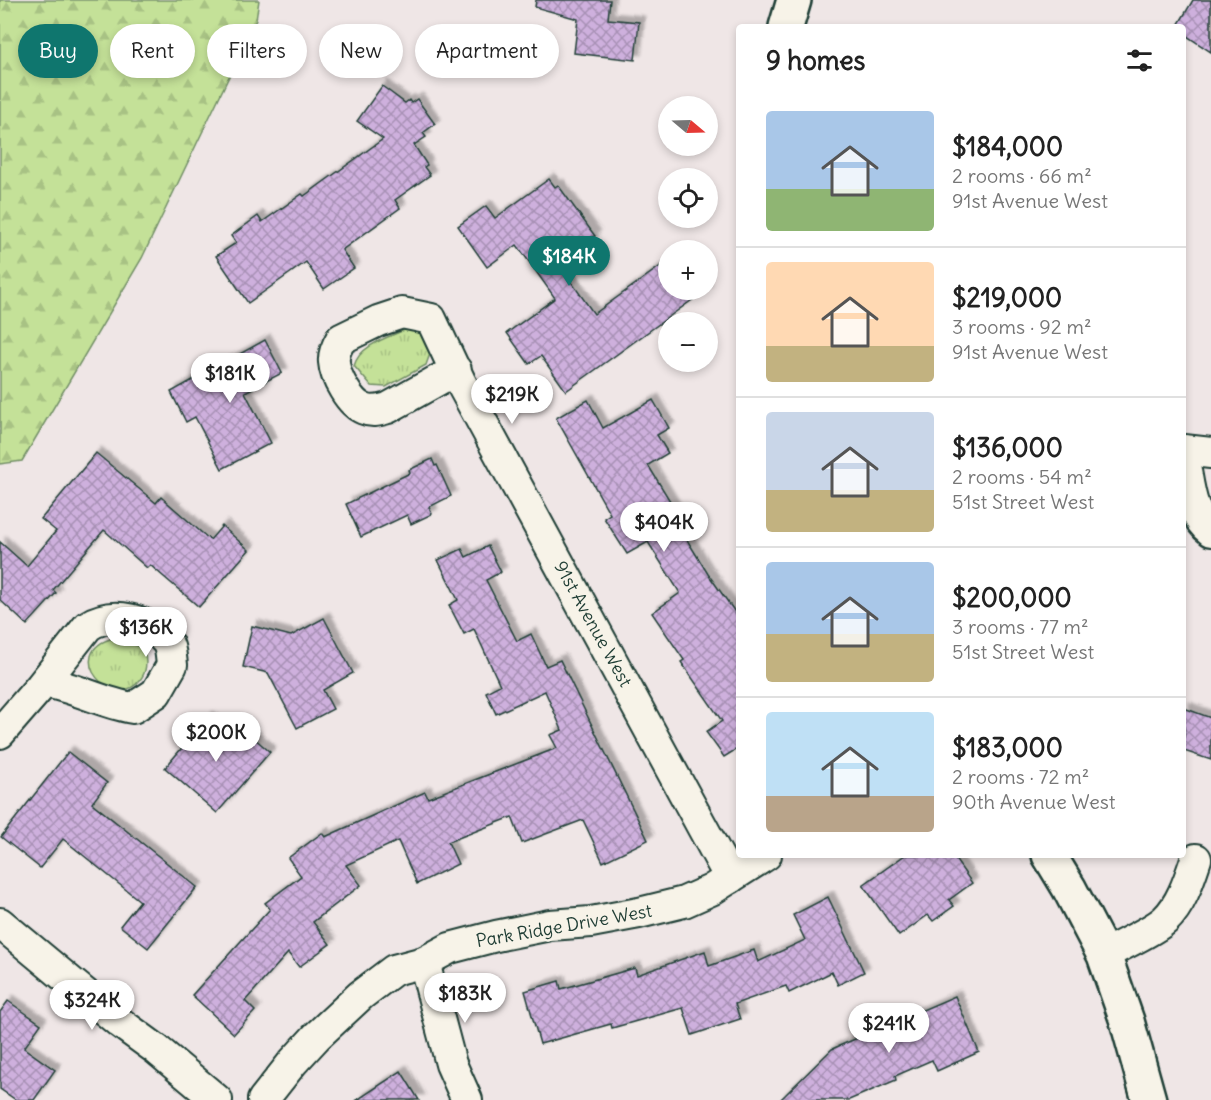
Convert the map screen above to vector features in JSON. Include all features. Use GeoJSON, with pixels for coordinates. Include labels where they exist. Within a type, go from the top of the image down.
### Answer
{"type":"FeatureCollection","features":[{"type":"Feature","properties":{"kind":"street"},"geometry":{"type":"LineString","coordinates":[[787,24],[794,0]]}},
{"type":"Feature","properties":{"kind":"street","name":"91st Avenue West"},"geometry":{"type":"LineString","coordinates":[[456,370],[730,878]]}},
{"type":"Feature","properties":{"kind":"street"},"geometry":{"type":"LineString","coordinates":[[1186,450],[1211,453]]}},
{"type":"Feature","properties":{"kind":"street"},"geometry":{"type":"LineString","coordinates":[[1186,470],[1194,510],[1204,526],[1211,531]]}},
{"type":"Feature","properties":{"kind":"street"},"geometry":{"type":"LineString","coordinates":[[0,733],[44,682]]}},
{"type":"Feature","properties":{"kind":"street","name":"Park Ridge Drive West"},"geometry":{"type":"LineString","coordinates":[[263,1100],[292,1062],[361,994],[394,970],[424,962],[450,948],[496,936],[550,925],[591,922],[639,914],[684,902],[711,890],[761,858]]}},
{"type":"Feature","properties":{"kind":"street"},"geometry":{"type":"LineString","coordinates":[[1051,858],[1104,955],[1127,1021],[1149,1100]]}},
{"type":"Feature","properties":{"kind":"street"},"geometry":{"type":"LineString","coordinates":[[1104,955],[1163,922],[1171,914],[1188,884],[1196,859]]}},
{"type":"Feature","properties":{"kind":"street"},"geometry":{"type":"LineString","coordinates":[[0,923],[217,1100]]}},
{"type":"Feature","properties":{"kind":"street"},"geometry":{"type":"LineString","coordinates":[[424,962],[451,1064],[467,1100]]}},
{"type":"Feature","properties":{"kind":"green space"},"geometry":{"type":"Polygon","coordinates":[[[0,0],[259,0],[254,24],[207,24],[207,78],[228,78],[142,258],[22,461],[0,464],[0,0]]]}},
{"type":"Feature","properties":{"kind":"green space"},"geometry":{"type":"Polygon","coordinates":[[[409,328],[421,331],[432,348],[426,365],[386,387],[371,386],[354,366],[357,358],[377,342],[409,328]]]}},
{"type":"Feature","properties":{"kind":"green space"},"geometry":{"type":"Polygon","coordinates":[[[113,638],[143,648],[146,660],[144,672],[140,680],[129,689],[117,690],[106,686],[96,677],[91,667],[91,656],[98,646],[113,638]]]}},
{"type":"Feature","properties":{"kind":"building"},"geometry":{"type":"Polygon","coordinates":[[[536,0],[610,0],[608,19],[639,22],[635,60],[574,53],[578,19],[535,7],[536,0]]]}},
{"type":"Feature","properties":{"kind":"building"},"geometry":{"type":"Polygon","coordinates":[[[1193,0],[1211,0],[1211,52],[1186,35],[1186,24],[1179,24],[1193,0]]]}},
{"type":"Feature","properties":{"kind":"building"},"geometry":{"type":"Polygon","coordinates":[[[382,86],[405,103],[409,100],[411,103],[417,99],[435,124],[423,133],[426,137],[414,145],[427,165],[424,167],[430,175],[395,200],[400,208],[342,250],[354,268],[324,289],[306,262],[248,303],[216,256],[236,243],[231,236],[258,216],[262,222],[302,194],[304,196],[383,139],[357,121],[382,86]]]}},
{"type":"Feature","properties":{"kind":"building"},"geometry":{"type":"Polygon","coordinates":[[[549,179],[555,187],[558,185],[595,236],[591,238],[593,241],[560,266],[594,314],[658,268],[658,300],[692,300],[676,312],[658,312],[658,325],[566,391],[541,356],[529,364],[507,333],[555,298],[517,245],[487,267],[458,226],[486,206],[495,218],[549,179]]]}},
{"type":"Feature","properties":{"kind":"building"},"geometry":{"type":"Polygon","coordinates":[[[265,340],[282,373],[245,392],[271,443],[222,469],[195,417],[186,422],[171,392],[265,340]]]}},
{"type":"Feature","properties":{"kind":"building"},"geometry":{"type":"Polygon","coordinates":[[[588,400],[603,428],[653,400],[669,428],[657,435],[668,453],[648,465],[681,519],[676,522],[736,613],[736,750],[724,757],[706,732],[722,721],[681,662],[684,660],[652,613],[680,593],[648,542],[627,554],[604,518],[610,514],[556,418],[588,400]]]}},
{"type":"Feature","properties":{"kind":"building"},"geometry":{"type":"Polygon","coordinates":[[[96,453],[156,503],[161,497],[210,540],[222,526],[249,550],[199,607],[150,565],[147,568],[104,530],[53,590],[56,593],[27,625],[0,600],[0,542],[27,566],[56,531],[41,519],[96,453]]]}},
{"type":"Feature","properties":{"kind":"building"},"geometry":{"type":"Polygon","coordinates":[[[432,459],[451,496],[429,507],[432,514],[411,524],[407,515],[361,537],[346,504],[410,473],[409,470],[432,459]]]}},
{"type":"Feature","properties":{"kind":"building"},"geometry":{"type":"Polygon","coordinates":[[[488,546],[501,572],[486,580],[517,641],[531,634],[546,666],[560,660],[648,840],[603,862],[583,820],[522,843],[512,817],[448,842],[458,864],[417,884],[398,841],[346,865],[361,885],[313,922],[330,944],[299,967],[288,953],[245,1001],[255,1011],[234,1034],[192,995],[270,909],[265,903],[301,876],[288,858],[322,833],[325,837],[425,792],[428,798],[557,748],[550,735],[562,730],[545,691],[496,714],[486,692],[500,685],[474,629],[464,634],[449,605],[458,600],[438,560],[462,549],[466,557],[488,546]]]}},
{"type":"Feature","properties":{"kind":"building"},"geometry":{"type":"Polygon","coordinates":[[[324,618],[353,673],[323,690],[333,709],[297,728],[268,673],[243,667],[252,626],[291,636],[324,618]]]}},
{"type":"Feature","properties":{"kind":"building"},"geometry":{"type":"Polygon","coordinates":[[[1186,709],[1211,718],[1211,760],[1186,752],[1186,709]]]}},
{"type":"Feature","properties":{"kind":"building"},"geometry":{"type":"Polygon","coordinates":[[[208,717],[236,741],[245,730],[270,752],[217,813],[165,768],[208,717]]]}},
{"type":"Feature","properties":{"kind":"building"},"geometry":{"type":"Polygon","coordinates":[[[68,752],[107,783],[92,803],[197,887],[148,948],[120,926],[140,901],[63,839],[40,868],[1,837],[68,752]]]}},
{"type":"Feature","properties":{"kind":"building"},"geometry":{"type":"Polygon","coordinates":[[[901,858],[954,858],[972,883],[949,900],[954,906],[933,921],[928,915],[899,936],[863,885],[901,858]]]}},
{"type":"Feature","properties":{"kind":"building"},"geometry":{"type":"Polygon","coordinates":[[[828,897],[864,972],[838,985],[832,972],[789,993],[786,986],[735,1004],[740,1019],[692,1035],[683,1008],[612,1028],[611,1024],[540,1044],[525,991],[559,981],[561,989],[635,968],[637,975],[705,951],[709,966],[754,950],[758,962],[805,940],[793,915],[828,897]]]}},
{"type":"Feature","properties":{"kind":"building"},"geometry":{"type":"Polygon","coordinates":[[[955,996],[979,1052],[937,1071],[932,1060],[895,1076],[896,1080],[849,1100],[780,1100],[832,1049],[955,996]]]}},
{"type":"Feature","properties":{"kind":"building"},"geometry":{"type":"Polygon","coordinates":[[[8,1001],[41,1024],[24,1048],[55,1070],[34,1100],[16,1100],[0,1089],[0,1012],[8,1001]]]}},
{"type":"Feature","properties":{"kind":"building"},"geometry":{"type":"Polygon","coordinates":[[[401,1071],[419,1100],[357,1100],[401,1071]]]}}]}
